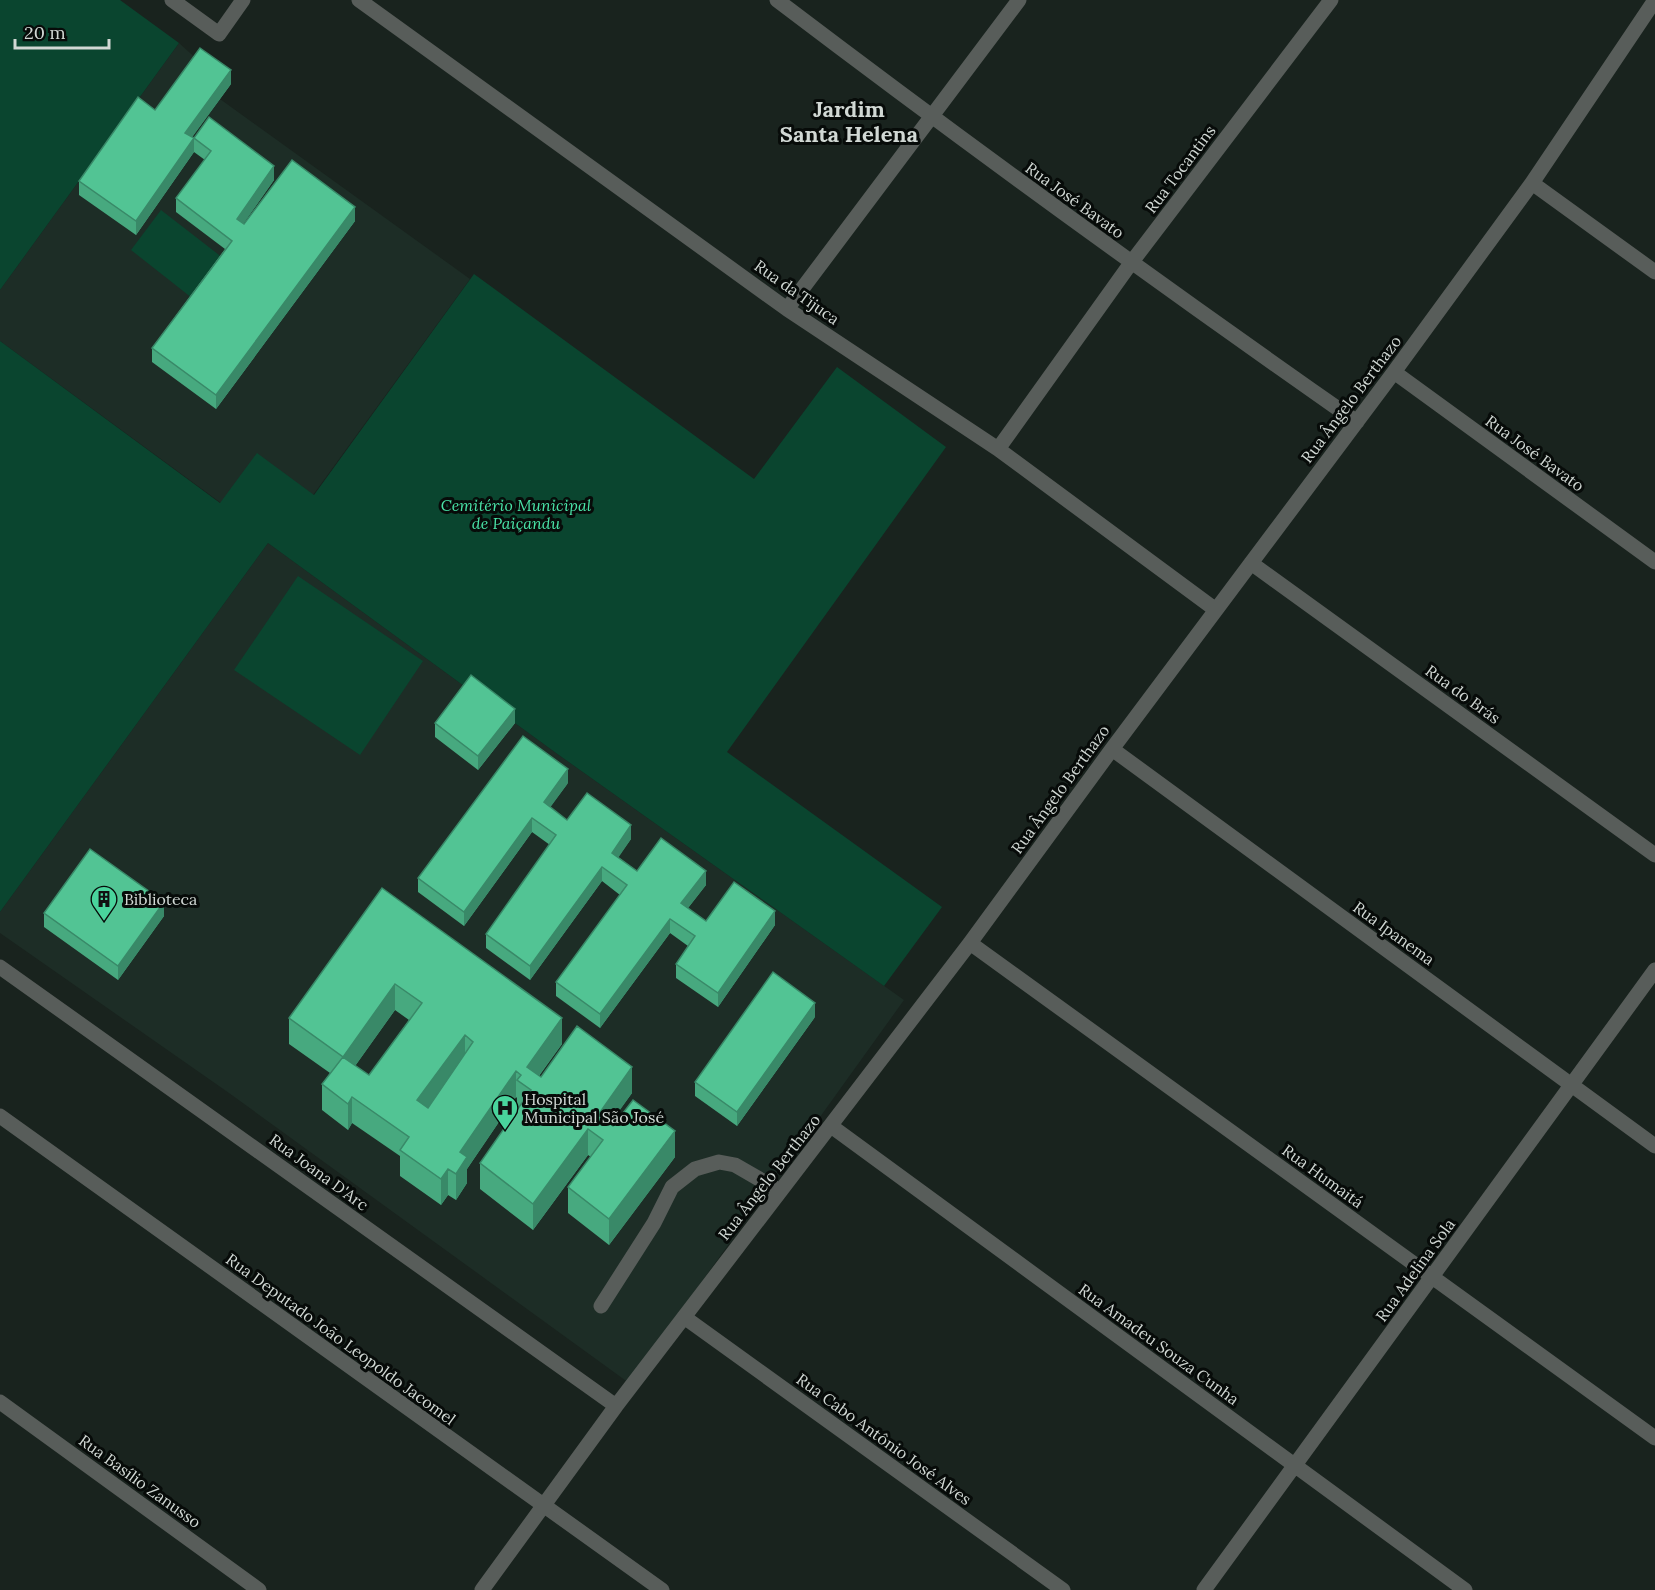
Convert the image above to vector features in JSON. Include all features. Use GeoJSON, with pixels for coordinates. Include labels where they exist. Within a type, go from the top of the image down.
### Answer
{"type":"FeatureCollection","features":[{"type":"Feature","properties":{"kind":"street"},"geometry":{"type":"LineString","coordinates":[[172,0],[219,34],[243,0]]}},
{"type":"Feature","properties":{"kind":"street","name":"Rua da Tijuca"},"geometry":{"type":"LineString","coordinates":[[359,0],[788,309],[998,449],[1216,610]]}},
{"type":"Feature","properties":{"kind":"street","name":"Rua José Bavato"},"geometry":{"type":"LineString","coordinates":[[777,0],[931,117],[1131,263],[1357,422]]}},
{"type":"Feature","properties":{"kind":"street"},"geometry":{"type":"LineString","coordinates":[[788,309],[1019,0]]}},
{"type":"Feature","properties":{"kind":"street","name":"Rua Tocantins"},"geometry":{"type":"LineString","coordinates":[[998,449],[1131,263],[1331,0]]}},
{"type":"Feature","properties":{"kind":"street","name":"Rua Ângelo Berthazo"},"geometry":{"type":"LineString","coordinates":[[483,1590],[616,1406],[970,943],[1394,372],[1532,183],[1655,0]]}},
{"type":"Feature","properties":{"kind":"street"},"geometry":{"type":"LineString","coordinates":[[1532,183],[1655,272]]}},
{"type":"Feature","properties":{"kind":"street","name":"Rua José Bavato"},"geometry":{"type":"LineString","coordinates":[[1394,372],[1655,562]]}},
{"type":"Feature","properties":{"kind":"street","name":"Rua do Brás"},"geometry":{"type":"LineString","coordinates":[[1251,563],[1655,855]]}},
{"type":"Feature","properties":{"kind":"street","name":"Rua Ipanema"},"geometry":{"type":"LineString","coordinates":[[1112,749],[1655,1146]]}},
{"type":"Feature","properties":{"kind":"street","name":"Rua Humaitá"},"geometry":{"type":"LineString","coordinates":[[970,943],[1655,1438]]}},
{"type":"Feature","properties":{"kind":"street","name":"Rua Joana D'Arc"},"geometry":{"type":"LineString","coordinates":[[0,967],[616,1406]]}},
{"type":"Feature","properties":{"kind":"street","name":"Rua Adelina Sola"},"geometry":{"type":"LineString","coordinates":[[1204,1590],[1655,970]]}},
{"type":"Feature","properties":{"kind":"street","name":"Rua Deputado João Leopoldo Jacomel"},"geometry":{"type":"LineString","coordinates":[[0,1116],[662,1590]]}},
{"type":"Feature","properties":{"kind":"street","name":"Rua Amadeu Souza Cunha"},"geometry":{"type":"LineString","coordinates":[[831,1126],[1465,1590]]}},
{"type":"Feature","properties":{"kind":"street"},"geometry":{"type":"LineString","coordinates":[[601,1306],[654,1223],[672,1187],[695,1169],[718,1162],[735,1165],[780,1191]]}},
{"type":"Feature","properties":{"kind":"street","name":"Rua Cabo Antônio José Alves"},"geometry":{"type":"LineString","coordinates":[[684,1317],[1063,1590]]}},
{"type":"Feature","properties":{"kind":"street","name":"Rua Basílio Zanusso"},"geometry":{"type":"LineString","coordinates":[[0,1402],[259,1590]]}},
{"type":"Feature","properties":{"kind":"shaded area"},"geometry":{"type":"Polygon","coordinates":[[[179,43],[200,62],[220,99],[470,279],[313,495],[221,503],[0,341],[0,290],[179,43]]]}},
{"type":"Feature","properties":{"kind":"shaded area"},"geometry":{"type":"Polygon","coordinates":[[[268,543],[556,753],[904,1000],[629,1383],[229,1093],[0,933],[0,912],[268,543]]]}},
{"type":"Feature","properties":{"kind":"green space"},"geometry":{"type":"Polygon","coordinates":[[[0,0],[120,0],[179,43],[0,290],[0,0]]]}},
{"type":"Feature","properties":{"kind":"green space"},"geometry":{"type":"Polygon","coordinates":[[[161,210],[223,258],[192,298],[131,250],[161,210]]]}},
{"type":"Feature","properties":{"kind":"green space","name":"Cemitério Municipal de Paiçandu"},"geometry":{"type":"Polygon","coordinates":[[[474,274],[754,479],[837,367],[946,447],[727,752],[942,907],[884,986],[556,753],[268,543],[0,912],[0,341],[220,503],[257,453],[314,495],[474,274]]]}},
{"type":"Feature","properties":{"kind":"green space"},"geometry":{"type":"Polygon","coordinates":[[[298,576],[423,661],[360,755],[234,670],[298,576]]]}},
{"type":"Feature","properties":{"kind":"building"},"geometry":{"type":"Polygon","coordinates":[[[200,48],[231,70],[185,133],[194,138],[136,221],[79,181],[138,97],[155,110],[200,48]]]}},
{"type":"Feature","properties":{"kind":"building"},"geometry":{"type":"Polygon","coordinates":[[[209,117],[274,166],[237,219],[244,224],[292,160],[355,207],[216,395],[152,348],[232,241],[176,198],[211,151],[194,138],[209,117]]]}},
{"type":"Feature","properties":{"kind":"building"},"geometry":{"type":"Polygon","coordinates":[[[471,675],[515,709],[478,756],[435,723],[471,675]]]}},
{"type":"Feature","properties":{"kind":"building"},"geometry":{"type":"Polygon","coordinates":[[[523,736],[568,769],[544,802],[567,820],[587,793],[631,825],[612,853],[637,871],[661,838],[706,871],[681,903],[706,921],[734,882],[775,911],[718,993],[676,964],[695,936],[670,919],[600,1014],[556,982],[627,885],[602,867],[530,966],[486,934],[556,835],[532,818],[464,912],[418,878],[523,736]]]}},
{"type":"Feature","properties":{"kind":"building","name":"Biblioteca"},"geometry":{"type":"Polygon","coordinates":[[[90,849],[164,902],[118,966],[44,913],[90,849]]]}},
{"type":"Feature","properties":{"kind":"building"},"geometry":{"type":"Polygon","coordinates":[[[382,888],[562,1018],[527,1067],[541,1077],[577,1026],[632,1067],[598,1115],[613,1126],[633,1100],[675,1131],[609,1219],[568,1187],[603,1140],[588,1129],[533,1204],[480,1163],[531,1090],[517,1080],[521,1075],[516,1071],[460,1152],[467,1157],[456,1174],[448,1169],[441,1179],[400,1150],[409,1137],[352,1097],[348,1104],[322,1084],[343,1057],[289,1018],[382,888]],[[395,984],[343,1057],[369,1075],[422,1003],[395,984]],[[465,1035],[417,1100],[428,1108],[473,1042],[465,1035]]]}},
{"type":"Feature","properties":{"kind":"building"},"geometry":{"type":"Polygon","coordinates":[[[773,972],[815,1003],[737,1112],[695,1082],[773,972]]]}},
{"type":"Feature","properties":{"kind":"place","name":"Biblioteca"},"geometry":{"type":"Point","coordinates":[104,922]}},
{"type":"Feature","properties":{"kind":"place","name":"Hospital Municipal São José"},"geometry":{"type":"Point","coordinates":[505,1131]}},
{"type":"Feature","properties":{"kind":"district","name":"Jardim Santa Helena"},"geometry":{"type":"Point","coordinates":[849,122]}}]}
